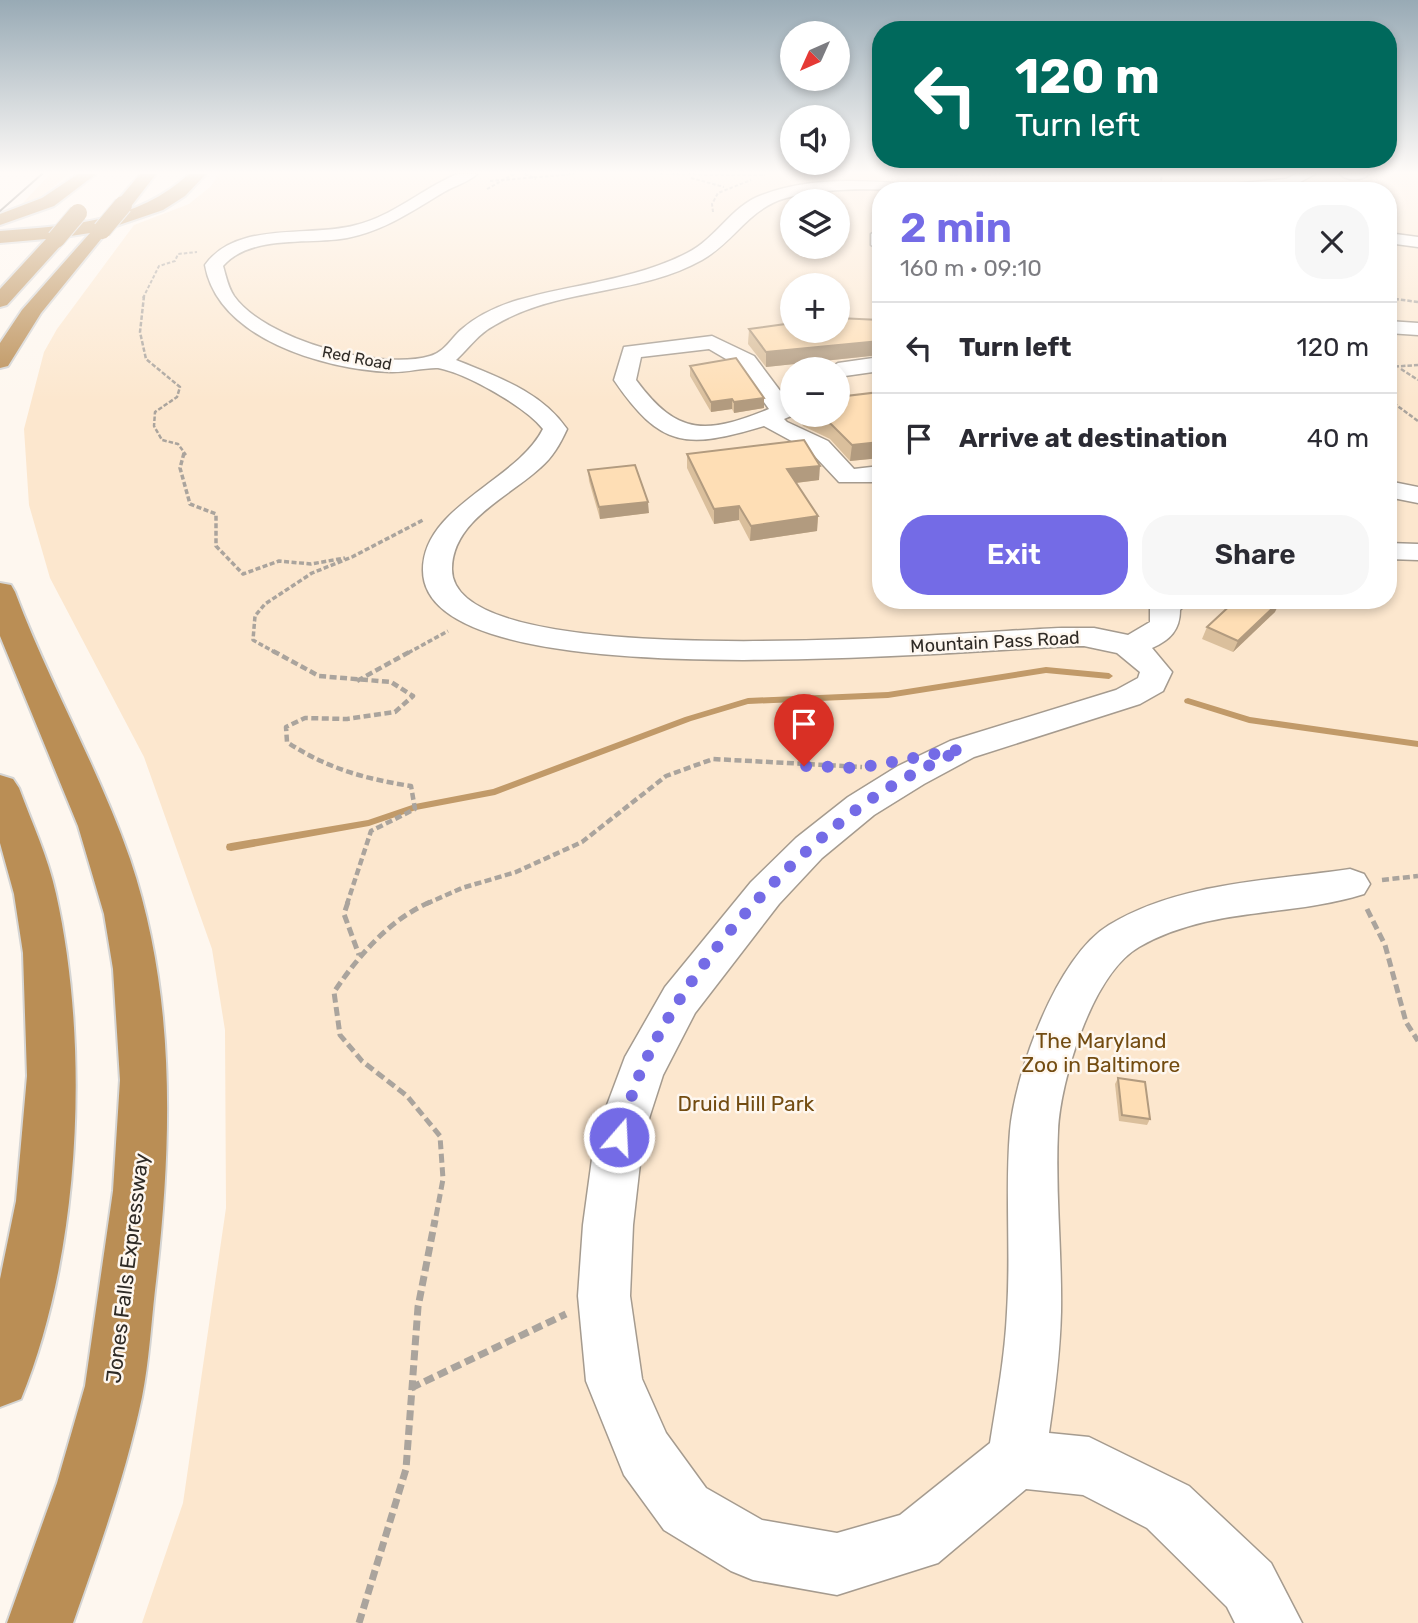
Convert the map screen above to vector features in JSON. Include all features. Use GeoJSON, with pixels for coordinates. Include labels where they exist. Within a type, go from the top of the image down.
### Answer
{"type":"FeatureCollection","features":[{"type":"Feature","properties":{"kind":"highway"},"geometry":{"type":"LineString","coordinates":[[0,301],[45,250]]}},
{"type":"Feature","properties":{"kind":"highway"},"geometry":{"type":"LineString","coordinates":[[0,361],[32,310],[85,250]]}},
{"type":"Feature","properties":{"kind":"highway","name":"Jones Falls Expressway"},"geometry":{"type":"LineString","coordinates":[[0,592],[90,805],[110,862],[127,926],[140,1003],[145,1100],[133,1258],[112,1397],[74,1530],[40,1623]]}},
{"type":"Feature","properties":{"kind":"highway"},"geometry":{"type":"LineString","coordinates":[[0,788],[34,892],[45,955],[50,1035],[41,1195],[6,1359]]}},
{"type":"Feature","properties":{"kind":"street"},"geometry":{"type":"LineString","coordinates":[[221,255],[238,250]]}},
{"type":"Feature","properties":{"kind":"street"},"geometry":{"type":"LineString","coordinates":[[439,361],[453,353],[468,334],[512,309],[693,258],[705,250]]}},
{"type":"Feature","properties":{"kind":"street","name":"Red Road"},"geometry":{"type":"LineString","coordinates":[[221,255],[214,265],[227,301],[257,324],[280,337],[314,349],[383,365],[408,366],[439,361]]}},
{"type":"Feature","properties":{"kind":"street"},"geometry":{"type":"LineString","coordinates":[[1397,328],[1418,329]]}},
{"type":"Feature","properties":{"kind":"street"},"geometry":{"type":"LineString","coordinates":[[712,342],[771,379],[783,411],[769,418],[690,435],[668,427],[645,409],[625,380],[632,352],[712,342],[737,335]]}},
{"type":"Feature","properties":{"kind":"street","name":"Mountain Pass Road"},"geometry":{"type":"LineString","coordinates":[[439,361],[531,404],[547,416],[555,429],[552,439],[538,457],[472,508],[453,531],[438,559],[438,580],[451,601],[472,616],[515,631],[569,642],[665,649],[776,652],[1066,637],[1103,638],[1129,646],[1147,657],[1156,672],[1152,684],[1128,697],[962,749],[911,775],[861,806],[809,848],[765,892],[680,1000],[641,1071],[619,1137],[608,1225],[604,1296],[614,1381],[645,1454],[685,1509],[753,1549],[837,1564],[916,1541],[1017,1458]]}},
{"type":"Feature","properties":{"kind":"street"},"geometry":{"type":"LineString","coordinates":[[850,368],[872,365]]}},
{"type":"Feature","properties":{"kind":"street"},"geometry":{"type":"LineString","coordinates":[[769,418],[779,427],[819,446],[848,477],[872,475]]}},
{"type":"Feature","properties":{"kind":"street"},"geometry":{"type":"LineString","coordinates":[[1397,491],[1418,495]]}},
{"type":"Feature","properties":{"kind":"street"},"geometry":{"type":"LineString","coordinates":[[1129,646],[1153,636],[1165,624],[1165,609]]}},
{"type":"Feature","properties":{"kind":"street"},"geometry":{"type":"LineString","coordinates":[[1270,1623],[1249,1585],[1168,1507],[1089,1466],[1017,1458],[1031,1362],[1034,1309],[1034,1129],[1049,1065],[1068,1004],[1093,965],[1122,937],[1191,907],[1350,884]]}},
{"type":"Feature","properties":{"kind":"lane"},"geometry":{"type":"LineString","coordinates":[[1397,551],[1418,552]]}},
{"type":"Feature","properties":{"kind":"path"},"geometry":{"type":"LineString","coordinates":[[221,255],[208,252],[178,254],[174,261],[159,266],[143,298],[142,355],[151,365],[172,376],[180,387],[177,397],[155,412],[154,426],[162,440],[178,444],[186,455],[180,468],[190,504],[216,513],[216,546],[243,574],[279,561],[311,564],[352,557]]}},
{"type":"Feature","properties":{"kind":"path"},"geometry":{"type":"LineString","coordinates":[[1397,299],[1418,302]]}},
{"type":"Feature","properties":{"kind":"path"},"geometry":{"type":"LineString","coordinates":[[1397,368],[1418,365]]}},
{"type":"Feature","properties":{"kind":"path"},"geometry":{"type":"LineString","coordinates":[[1401,368],[1418,380]]}},
{"type":"Feature","properties":{"kind":"path"},"geometry":{"type":"LineString","coordinates":[[1397,406],[1418,421]]}},
{"type":"Feature","properties":{"kind":"path"},"geometry":{"type":"LineString","coordinates":[[359,955],[344,914],[371,831],[415,809],[411,786],[360,778],[318,764],[287,742],[286,727],[305,718],[347,719],[395,712],[413,696],[391,682],[319,676],[253,640],[255,616],[265,604],[312,573],[352,557],[434,514],[472,508]]}},
{"type":"Feature","properties":{"kind":"path"},"geometry":{"type":"LineString","coordinates":[[356,681],[472,616]]}},
{"type":"Feature","properties":{"kind":"path"},"geometry":{"type":"LineString","coordinates":[[359,1623],[406,1469],[418,1307],[443,1179],[440,1136],[407,1096],[362,1061],[340,1035],[334,992],[359,955],[410,911],[462,888],[516,872],[582,842],[666,776],[713,759],[804,766],[872,766]]}},
{"type":"Feature","properties":{"kind":"path"},"geometry":{"type":"LineString","coordinates":[[1350,884],[1385,946],[1406,1022],[1418,1041]]}},
{"type":"Feature","properties":{"kind":"path"},"geometry":{"type":"LineString","coordinates":[[411,1388],[604,1296]]}},
{"type":"Feature","properties":{"kind":"green space","name":"Druid Hill Park"},"geometry":{"type":"Polygon","coordinates":[[[116,250],[780,250],[780,259],[850,259],[850,250],[872,250],[872,609],[1397,609],[1397,250],[1418,250],[1418,1623],[142,1623],[183,1503],[226,1208],[225,1030],[212,949],[144,757],[50,578],[29,505],[24,429],[44,352],[57,329],[116,250]]]}},
{"type":"Feature","properties":{"kind":"building"},"geometry":{"type":"Polygon","coordinates":[[[850,319],[872,320],[872,342],[766,352],[749,329],[780,325],[780,343],[850,343],[850,319]]]}},
{"type":"Feature","properties":{"kind":"building"},"geometry":{"type":"Polygon","coordinates":[[[736,358],[764,398],[711,402],[690,366],[736,358]]]}},
{"type":"Feature","properties":{"kind":"building"},"geometry":{"type":"Polygon","coordinates":[[[872,393],[872,443],[852,445],[834,427],[850,427],[850,396],[872,393]]]}},
{"type":"Feature","properties":{"kind":"building"},"geometry":{"type":"Polygon","coordinates":[[[804,440],[820,466],[787,469],[818,516],[751,526],[739,506],[714,509],[687,454],[804,440]]]}},
{"type":"Feature","properties":{"kind":"building"},"geometry":{"type":"Polygon","coordinates":[[[635,465],[648,502],[599,507],[588,470],[635,465]]]}},
{"type":"Feature","properties":{"kind":"building"},"geometry":{"type":"Polygon","coordinates":[[[1226,609],[1272,609],[1238,641],[1207,627],[1226,609]]]}},
{"type":"Feature","properties":{"kind":"building"},"geometry":{"type":"Polygon","coordinates":[[[1118,1078],[1145,1082],[1150,1119],[1122,1115],[1118,1078]]]}},
{"type":"Feature","properties":{"kind":"waterway"},"geometry":{"type":"LineString","coordinates":[[231,847],[369,823],[415,807],[495,792],[688,719],[748,701],[888,695],[1046,670],[1109,676]]}},
{"type":"Feature","properties":{"kind":"waterway"},"geometry":{"type":"LineString","coordinates":[[1188,701],[1249,720],[1418,744]]}},
{"type":"Feature","properties":{"kind":"route"},"geometry":{"type":"LineString","coordinates":[[619,1137],[641,1071],[680,1000],[765,892],[809,848],[861,806],[911,775],[962,749],[859,768],[804,766]]}},
{"type":"Feature","properties":{"kind":"park label","name":"The Maryland Zoo in Baltimore"},"geometry":{"type":"Point","coordinates":[1101,1052]}}]}
